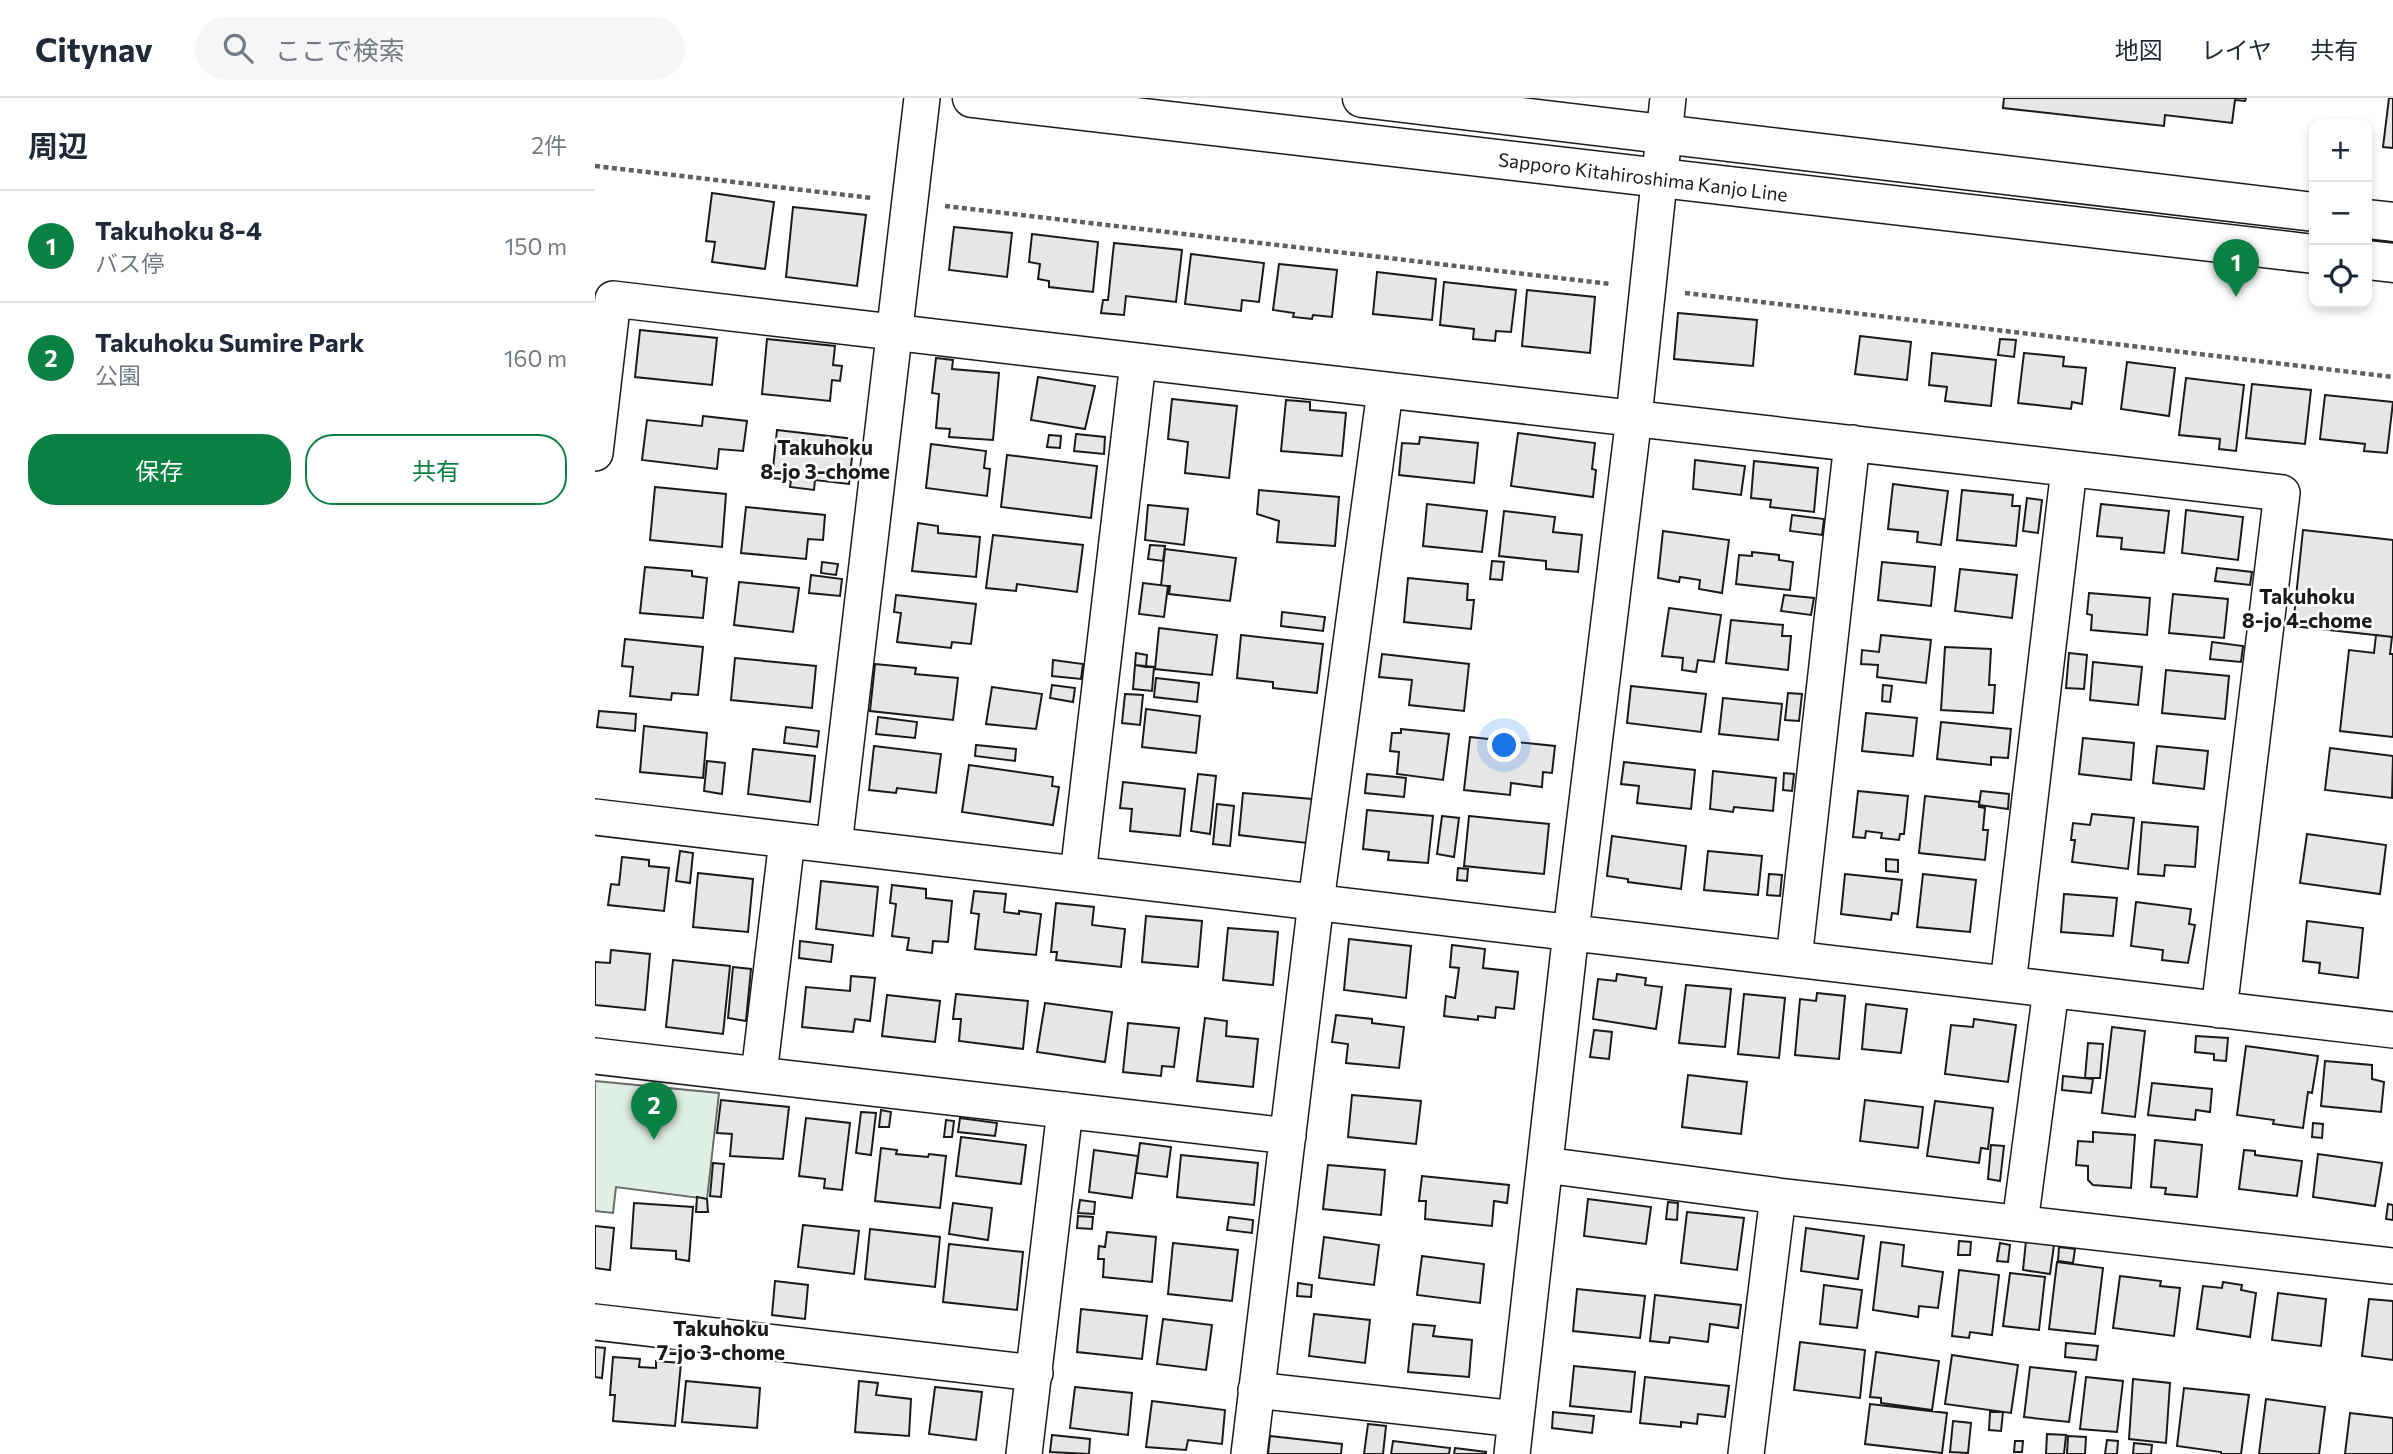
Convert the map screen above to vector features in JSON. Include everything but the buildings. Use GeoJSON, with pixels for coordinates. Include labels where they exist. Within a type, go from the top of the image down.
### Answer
{"type":"FeatureCollection","features":[{"type":"Feature","properties":{"kind":"main road","name":"Sapporo Kitahiroshima Kanjo Line"},"geometry":{"type":"LineString","coordinates":[[972,98],[2309,253]]}},
{"type":"Feature","properties":{"kind":"main road"},"geometry":{"type":"LineString","coordinates":[[1362,98],[1666,116],[2309,211]]}},
{"type":"Feature","properties":{"kind":"main road"},"geometry":{"type":"LineString","coordinates":[[2372,220],[2393,222]]}},
{"type":"Feature","properties":{"kind":"main road"},"geometry":{"type":"LineString","coordinates":[[2372,261],[2393,263]]}},
{"type":"Feature","properties":{"kind":"street"},"geometry":{"type":"LineString","coordinates":[[834,845],[922,98]]}},
{"type":"Feature","properties":{"kind":"street"},"geometry":{"type":"LineString","coordinates":[[1512,1454],[1571,932],[1634,417],[1666,116]]}},
{"type":"Feature","properties":{"kind":"street"},"geometry":{"type":"LineString","coordinates":[[595,453],[614,299],[1385,391],[1634,417],[2282,493],[2220,1010]]}},
{"type":"Feature","properties":{"kind":"street"},"geometry":{"type":"LineString","coordinates":[[1078,874],[1138,362]]}},
{"type":"Feature","properties":{"kind":"street"},"geometry":{"type":"LineString","coordinates":[[1249,1454],[1316,902],[1385,391]]}},
{"type":"Feature","properties":{"kind":"street"},"geometry":{"type":"LineString","coordinates":[[1794,959],[1852,443]]}},
{"type":"Feature","properties":{"kind":"street"},"geometry":{"type":"LineString","coordinates":[[2008,984],[2069,469]]}},
{"type":"Feature","properties":{"kind":"street"},"geometry":{"type":"LineString","coordinates":[[595,817],[2393,1030]]}},
{"type":"Feature","properties":{"kind":"street"},"geometry":{"type":"LineString","coordinates":[[759,1074],[787,840]]}},
{"type":"Feature","properties":{"kind":"street"},"geometry":{"type":"LineString","coordinates":[[2020,1223],[2051,990]]}},
{"type":"Feature","properties":{"kind":"street"},"geometry":{"type":"LineString","coordinates":[[595,1056],[1288,1136]]}},
{"type":"Feature","properties":{"kind":"street"},"geometry":{"type":"LineString","coordinates":[[1024,1454],[1065,1110]]}},
{"type":"Feature","properties":{"kind":"street"},"geometry":{"type":"LineString","coordinates":[[1545,1165],[1778,1196],[2393,1266]]}},
{"type":"Feature","properties":{"kind":"street"},"geometry":{"type":"LineString","coordinates":[[1746,1454],[1778,1196]]}},
{"type":"Feature","properties":{"kind":"street"},"geometry":{"type":"LineString","coordinates":[[595,1322],[1035,1373]]}},
{"type":"Feature","properties":{"kind":"street"},"geometry":{"type":"LineString","coordinates":[[1256,1390],[1516,1419]]}},
{"type":"Feature","properties":{"kind":"path"},"geometry":{"type":"LineString","coordinates":[[595,166],[875,198]]}},
{"type":"Feature","properties":{"kind":"path"},"geometry":{"type":"LineString","coordinates":[[940,205],[1611,284]]}},
{"type":"Feature","properties":{"kind":"path"},"geometry":{"type":"LineString","coordinates":[[1685,293],[2393,377]]}},
{"type":"Feature","properties":{"kind":"green space"},"geometry":{"type":"Polygon","coordinates":[[[595,1081],[719,1093],[707,1199],[616,1187],[613,1213],[595,1211],[595,1081]]]}},
{"type":"Feature","properties":{"kind":"place","name":"Takuhoku 8-4"},"geometry":{"type":"Point","coordinates":[2236,297]}},
{"type":"Feature","properties":{"kind":"place","name":"Takuhoku Sumire Park"},"geometry":{"type":"Point","coordinates":[654,1140]}},
{"type":"Feature","properties":{"kind":"district","name":"Takuhoku 8-jo 3-chome"},"geometry":{"type":"Point","coordinates":[825,460]}},
{"type":"Feature","properties":{"kind":"district","name":"Takuhoku 8-jo 4-chome"},"geometry":{"type":"Point","coordinates":[2307,609]}},
{"type":"Feature","properties":{"kind":"district","name":"Takuhoku 7-jo 3-chome"},"geometry":{"type":"Point","coordinates":[721,1341]}}]}
